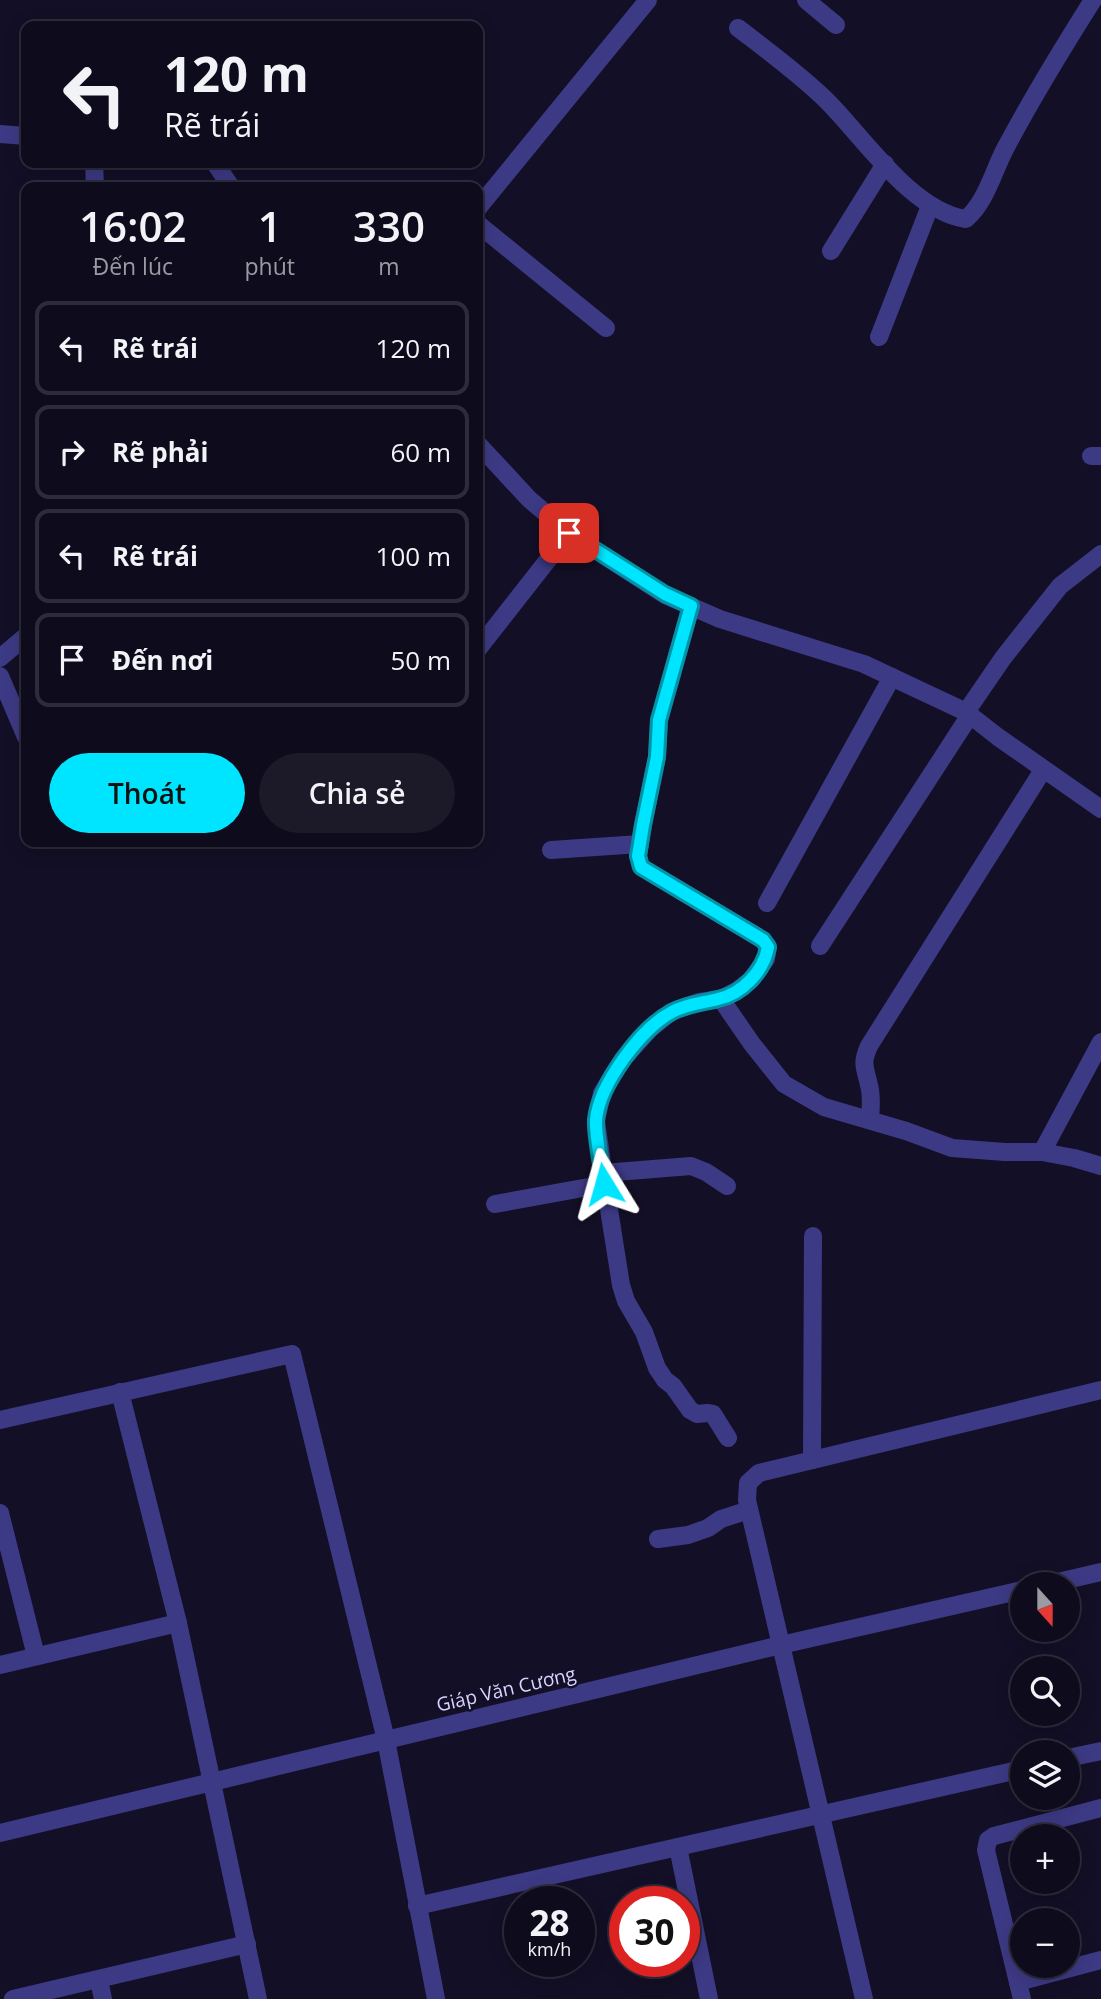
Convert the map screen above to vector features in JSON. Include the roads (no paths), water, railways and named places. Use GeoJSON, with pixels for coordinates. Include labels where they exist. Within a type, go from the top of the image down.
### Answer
{"type":"FeatureCollection","features":[{"type":"Feature","properties":{"kind":"street"},"geometry":{"type":"LineString","coordinates":[[483,202],[648,0]]}},
{"type":"Feature","properties":{"kind":"street"},"geometry":{"type":"LineString","coordinates":[[806,0],[836,25]]}},
{"type":"Feature","properties":{"kind":"street"},"geometry":{"type":"LineString","coordinates":[[738,28],[799,75],[930,206],[966,219],[976,211],[1003,152],[1035,94],[1093,0]]}},
{"type":"Feature","properties":{"kind":"street"},"geometry":{"type":"LineString","coordinates":[[0,134],[21,136]]}},
{"type":"Feature","properties":{"kind":"street"},"geometry":{"type":"LineString","coordinates":[[831,251],[886,164]]}},
{"type":"Feature","properties":{"kind":"street"},"geometry":{"type":"LineString","coordinates":[[879,337],[930,206]]}},
{"type":"Feature","properties":{"kind":"street"},"geometry":{"type":"LineString","coordinates":[[483,228],[606,328]]}},
{"type":"Feature","properties":{"kind":"street"},"geometry":{"type":"LineString","coordinates":[[483,449],[529,499],[569,533],[665,594],[720,619],[864,664],[968,713],[1043,770],[1101,809]]}},
{"type":"Feature","properties":{"kind":"street"},"geometry":{"type":"LineString","coordinates":[[483,643],[569,533]]}},
{"type":"Feature","properties":{"kind":"street"},"geometry":{"type":"LineString","coordinates":[[820,946],[1003,657],[1060,586],[1101,554]]}},
{"type":"Feature","properties":{"kind":"street"},"geometry":{"type":"LineString","coordinates":[[691,606],[659,720],[657,757],[638,856],[641,867],[763,940],[768,947],[766,959],[751,980],[738,990],[721,999],[699,1002],[671,1012],[650,1029],[623,1059],[602,1094],[596,1121],[621,1285],[626,1301],[645,1332],[657,1368],[665,1380],[673,1386],[690,1410],[697,1414],[713,1414],[728,1438]]}},
{"type":"Feature","properties":{"kind":"street"},"geometry":{"type":"LineString","coordinates":[[0,658],[21,640]]}},
{"type":"Feature","properties":{"kind":"street"},"geometry":{"type":"LineString","coordinates":[[0,676],[21,725]]}},
{"type":"Feature","properties":{"kind":"street"},"geometry":{"type":"LineString","coordinates":[[767,903],[892,677]]}},
{"type":"Feature","properties":{"kind":"street"},"geometry":{"type":"LineString","coordinates":[[870,1119],[870,1085],[863,1060],[869,1046],[1043,770]]}},
{"type":"Feature","properties":{"kind":"street"},"geometry":{"type":"LineString","coordinates":[[551,850],[640,844]]}},
{"type":"Feature","properties":{"kind":"street"},"geometry":{"type":"LineString","coordinates":[[721,999],[784,1084],[824,1107],[870,1119],[952,1148],[1042,1152],[1101,1166]]}},
{"type":"Feature","properties":{"kind":"street"},"geometry":{"type":"LineString","coordinates":[[1042,1152],[1101,1042]]}},
{"type":"Feature","properties":{"kind":"street"},"geometry":{"type":"LineString","coordinates":[[495,1204],[604,1179],[691,1166],[727,1186]]}},
{"type":"Feature","properties":{"kind":"street"},"geometry":{"type":"LineString","coordinates":[[813,1236],[813,1460]]}},
{"type":"Feature","properties":{"kind":"street"},"geometry":{"type":"LineString","coordinates":[[0,1420],[292,1354],[386,1740],[436,1999]]}},
{"type":"Feature","properties":{"kind":"street"},"geometry":{"type":"LineString","coordinates":[[864,1999],[749,1510],[748,1483],[759,1473],[1101,1390]]}},
{"type":"Feature","properties":{"kind":"street"},"geometry":{"type":"LineString","coordinates":[[120,1392],[178,1623],[258,1999]]}},
{"type":"Feature","properties":{"kind":"street"},"geometry":{"type":"LineString","coordinates":[[658,1539],[688,1535],[708,1528],[721,1519],[749,1510]]}},
{"type":"Feature","properties":{"kind":"street"},"geometry":{"type":"LineString","coordinates":[[0,1513],[36,1656]]}},
{"type":"Feature","properties":{"kind":"street"},"geometry":{"type":"LineString","coordinates":[[1080,1577],[1101,1572]]}},
{"type":"Feature","properties":{"kind":"street","name":"Giáp Văn Cương"},"geometry":{"type":"LineString","coordinates":[[0,1833],[781,1645],[1010,1593]]}},
{"type":"Feature","properties":{"kind":"street"},"geometry":{"type":"LineString","coordinates":[[0,1665],[178,1623]]}},
{"type":"Feature","properties":{"kind":"street"},"geometry":{"type":"LineString","coordinates":[[1080,1755],[1101,1751]]}},
{"type":"Feature","properties":{"kind":"street"},"geometry":{"type":"LineString","coordinates":[[417,1906],[1010,1772]]}},
{"type":"Feature","properties":{"kind":"street"},"geometry":{"type":"LineString","coordinates":[[1101,1808],[994,1836],[988,1840],[986,1850],[1020,1990],[1101,1960]]}},
{"type":"Feature","properties":{"kind":"street"},"geometry":{"type":"LineString","coordinates":[[678,1847],[709,1999]]}},
{"type":"Feature","properties":{"kind":"street"},"geometry":{"type":"LineString","coordinates":[[13,1999],[247,1944]]}},
{"type":"Feature","properties":{"kind":"street"},"geometry":{"type":"LineString","coordinates":[[99,1980],[103,1999]]}}]}
